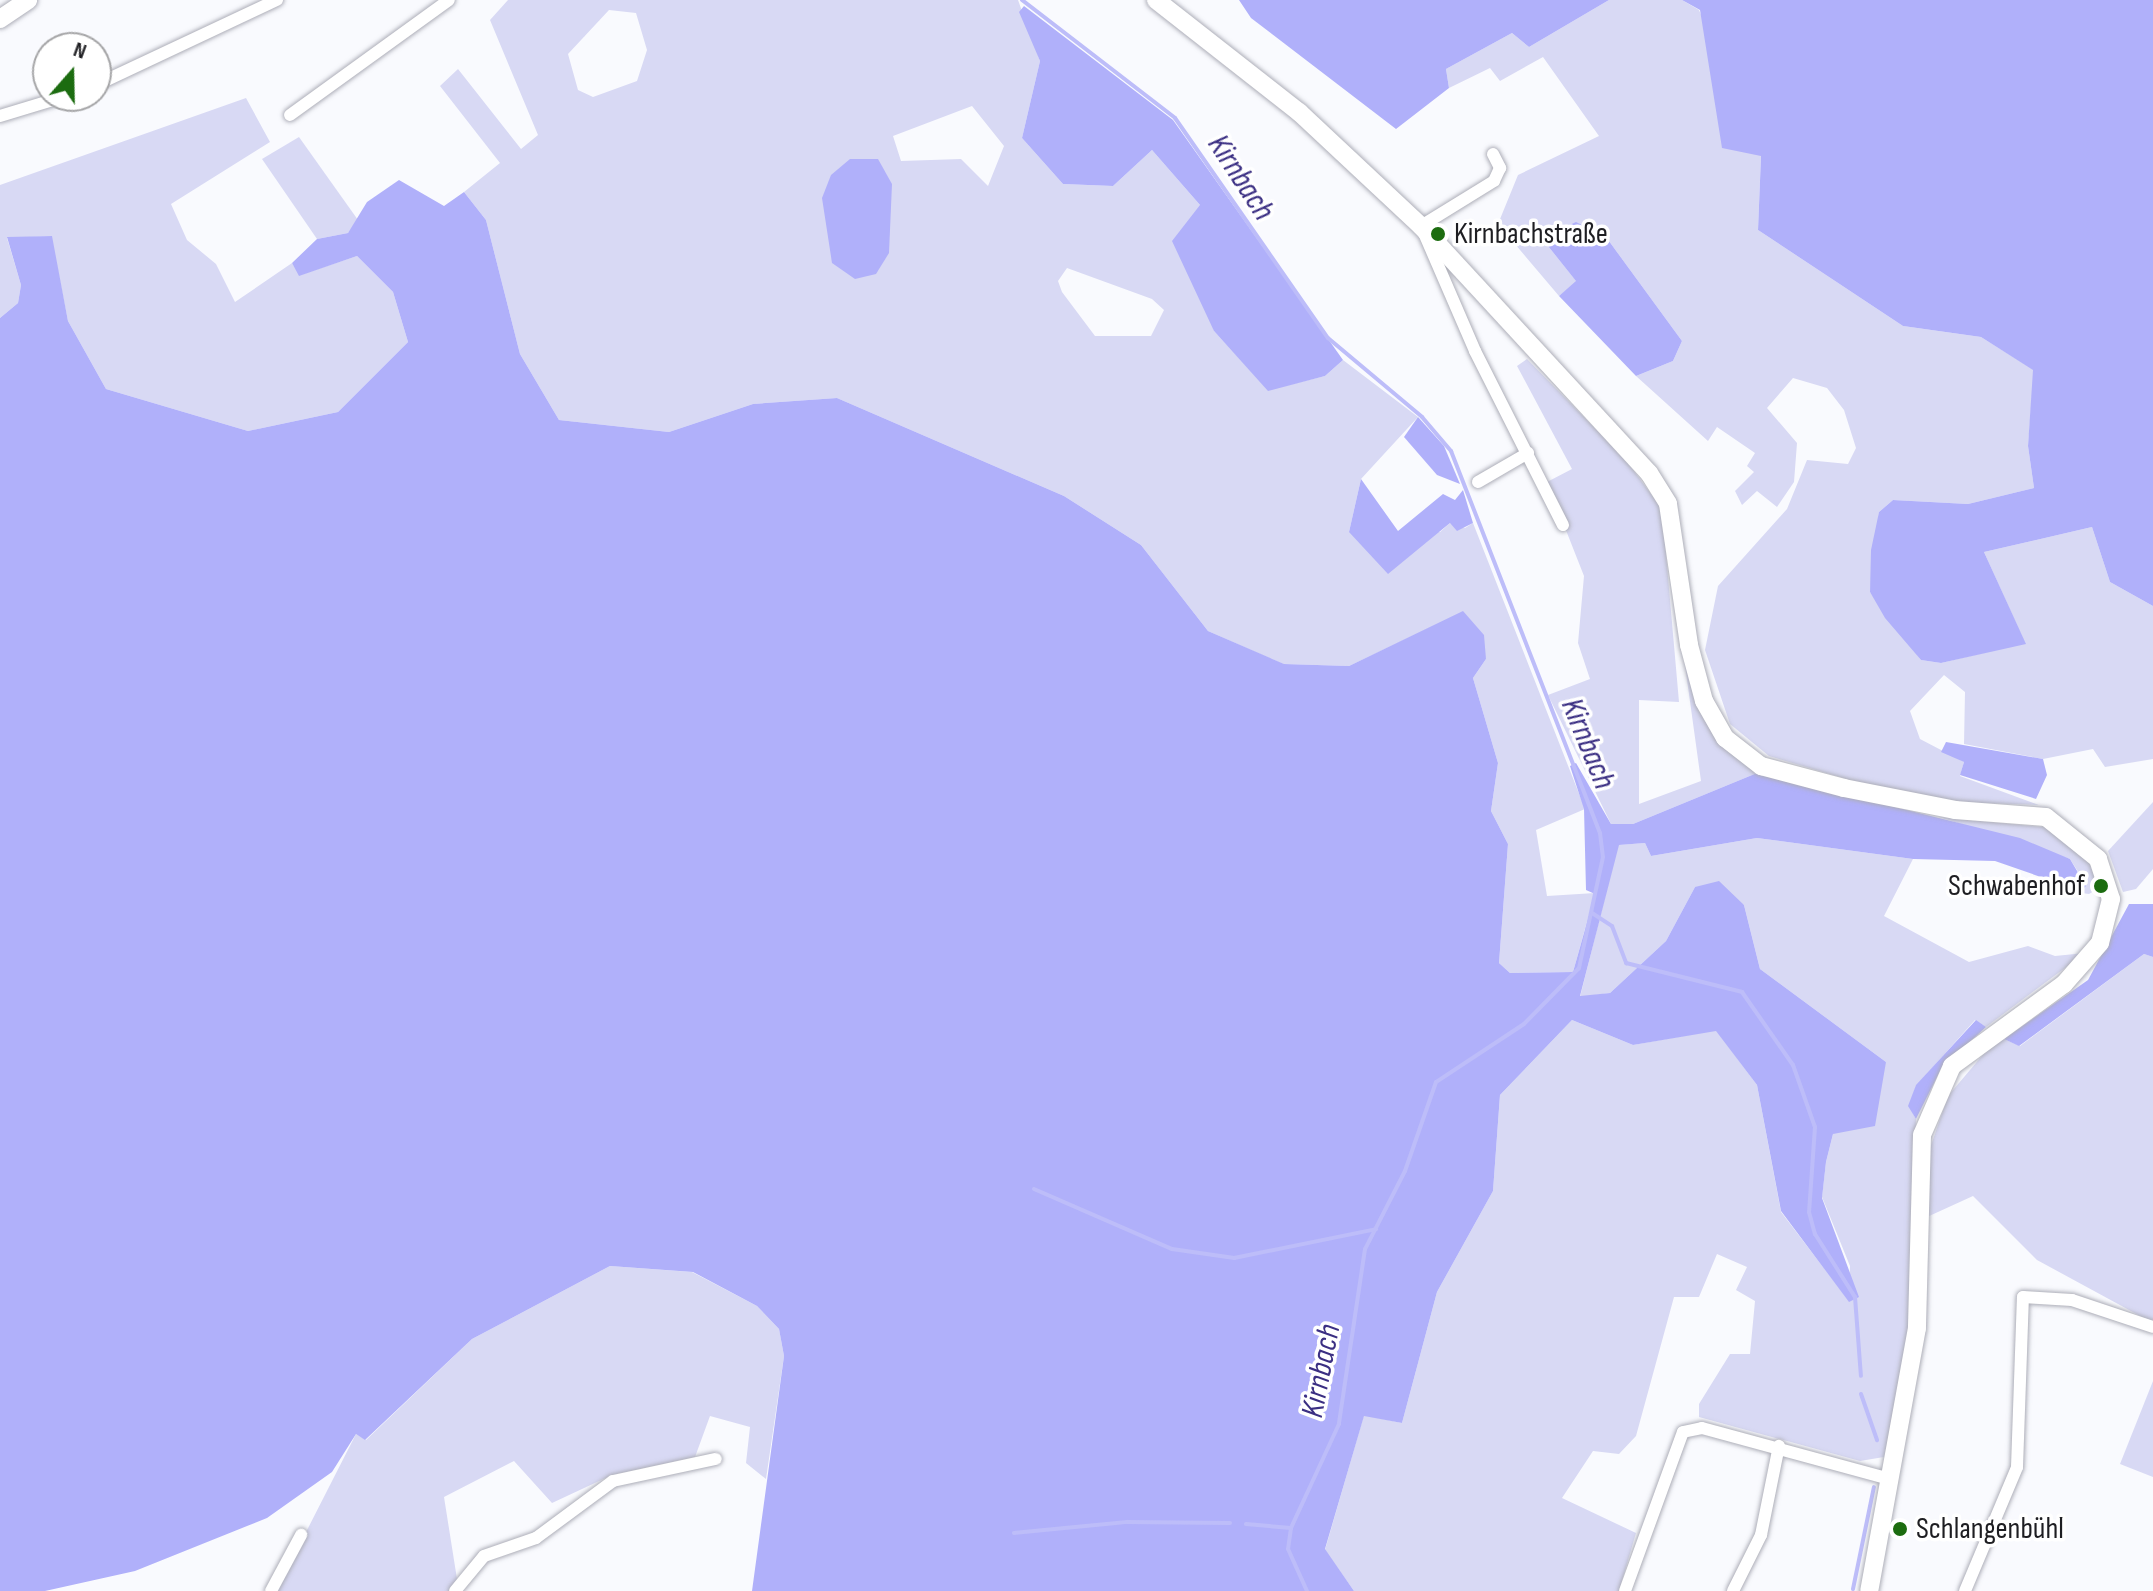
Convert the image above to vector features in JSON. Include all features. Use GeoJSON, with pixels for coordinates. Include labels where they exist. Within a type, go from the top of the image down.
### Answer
{"type":"FeatureCollection","features":[{"type":"Feature","properties":{"kind":"main road"},"geometry":{"type":"LineString","coordinates":[[0,19],[28,0]]}},
{"type":"Feature","properties":{"kind":"main road"},"geometry":{"type":"LineString","coordinates":[[1156,0],[1299,112],[1421,226],[1523,344],[1625,446],[1668,504],[1689,645],[1704,701],[1725,738],[1761,766],[1939,808],[2046,817],[2086,842],[2111,899],[2107,927],[2091,958],[1983,1038],[1952,1066],[1935,1097],[1917,1171],[1917,1328],[1869,1591]]}},
{"type":"Feature","properties":{"kind":"street"},"geometry":{"type":"LineString","coordinates":[[112,77],[247,5],[277,0]]}},
{"type":"Feature","properties":{"kind":"street"},"geometry":{"type":"LineString","coordinates":[[290,115],[449,0]]}},
{"type":"Feature","properties":{"kind":"street"},"geometry":{"type":"LineString","coordinates":[[0,116],[32,106]]}},
{"type":"Feature","properties":{"kind":"street"},"geometry":{"type":"LineString","coordinates":[[1493,154],[1500,168],[1494,181],[1421,226],[1563,525]]}},
{"type":"Feature","properties":{"kind":"street"},"geometry":{"type":"LineString","coordinates":[[1478,482],[1528,453]]}},
{"type":"Feature","properties":{"kind":"street"},"geometry":{"type":"LineString","coordinates":[[1965,1591],[2017,1467],[2023,1297],[2072,1300],[2153,1327]]}},
{"type":"Feature","properties":{"kind":"street"},"geometry":{"type":"LineString","coordinates":[[1625,1591],[1683,1432],[1702,1428],[1779,1446],[1890,1479]]}},
{"type":"Feature","properties":{"kind":"street"},"geometry":{"type":"LineString","coordinates":[[1733,1591],[1761,1537],[1779,1446]]}},
{"type":"Feature","properties":{"kind":"street"},"geometry":{"type":"LineString","coordinates":[[455,1591],[484,1556],[536,1538],[613,1481],[716,1459]]}},
{"type":"Feature","properties":{"kind":"street"},"geometry":{"type":"LineString","coordinates":[[271,1591],[301,1535]]}},
{"type":"Feature","properties":{"kind":"shaded area"},"geometry":{"type":"Polygon","coordinates":[[[508,0],[1018,0],[1040,61],[1022,138],[1063,184],[1113,186],[1152,150],[1200,205],[1214,331],[1268,390],[1325,376],[1343,360],[1418,417],[1361,479],[1349,532],[1440,532],[1450,523],[1465,528],[1473,523],[1585,809],[1536,830],[1547,896],[1595,893],[1573,972],[1510,973],[1499,963],[1508,844],[1491,811],[1498,763],[1473,678],[1486,659],[1463,612],[1349,666],[1283,664],[1208,631],[1141,545],[1064,496],[837,398],[753,404],[669,432],[559,420],[520,354],[486,220],[464,192],[500,163],[440,86],[458,69],[521,149],[538,135],[490,20],[508,0]],[[609,10],[568,54],[578,90],[593,97],[637,81],[647,50],[636,13],[609,10]],[[972,106],[893,136],[901,161],[961,159],[988,186],[1004,146],[972,106]],[[1067,268],[1058,281],[1062,292],[1095,336],[1151,336],[1164,310],[1152,299],[1067,268]]]}},
{"type":"Feature","properties":{"kind":"shaded area"},"geometry":{"type":"Polygon","coordinates":[[[1239,0],[1609,0],[1529,47],[1512,33],[1446,69],[1449,88],[1396,129],[1251,18],[1239,0]]]}},
{"type":"Feature","properties":{"kind":"shaded area"},"geometry":{"type":"Polygon","coordinates":[[[1609,0],[1682,0],[1699,10],[1761,155],[1758,230],[1903,326],[1981,337],[2034,370],[2028,446],[2034,488],[1968,504],[1893,500],[1879,512],[1870,592],[1921,660],[1941,663],[2025,643],[1984,552],[2092,527],[2110,582],[2153,606],[2153,759],[2105,767],[2093,749],[2043,759],[1964,744],[1965,692],[1944,675],[1910,711],[1920,739],[1964,762],[1960,776],[2039,805],[1953,802],[1877,788],[1769,756],[1730,724],[1705,650],[1718,586],[1787,509],[1807,460],[1848,464],[1856,448],[1844,410],[1827,388],[1793,378],[1767,408],[1797,443],[1794,482],[1777,507],[1757,491],[1742,505],[1735,491],[1754,472],[1747,466],[1755,453],[1717,427],[1708,441],[1636,376],[1673,361],[1682,341],[1606,237],[1548,246],[1577,282],[1559,296],[1498,224],[1518,175],[1599,136],[1543,57],[1500,81],[1490,68],[1449,88],[1446,69],[1512,33],[1529,47],[1609,0]]]}},
{"type":"Feature","properties":{"kind":"shaded area"},"geometry":{"type":"Polygon","coordinates":[[[1682,0],[2153,0],[2153,606],[2110,582],[2092,527],[1984,552],[2026,644],[1941,663],[1921,660],[1885,618],[1870,592],[1871,550],[1879,512],[1893,500],[1968,504],[2034,488],[2028,446],[2033,370],[1981,337],[1903,326],[1758,230],[1761,156],[1722,148],[1700,10],[1682,0]]]}},
{"type":"Feature","properties":{"kind":"shaded area"},"geometry":{"type":"Polygon","coordinates":[[[1024,6],[1173,120],[1343,360],[1325,376],[1268,391],[1214,331],[1172,241],[1200,205],[1152,150],[1113,186],[1063,184],[1022,138],[1040,61],[1019,12],[1024,6]]]}},
{"type":"Feature","properties":{"kind":"shaded area"},"geometry":{"type":"Polygon","coordinates":[[[246,98],[270,142],[171,204],[187,240],[216,264],[235,302],[292,263],[300,275],[357,256],[393,292],[408,342],[338,412],[248,431],[106,389],[68,321],[51,236],[7,238],[21,285],[18,303],[0,318],[0,185],[246,98]]]}},
{"type":"Feature","properties":{"kind":"shaded area"},"geometry":{"type":"Polygon","coordinates":[[[299,137],[358,220],[348,233],[317,239],[262,159],[299,137]]]}},
{"type":"Feature","properties":{"kind":"shaded area"},"geometry":{"type":"Polygon","coordinates":[[[850,159],[878,159],[892,184],[889,253],[876,274],[855,279],[832,263],[822,198],[831,175],[850,159]]]}},
{"type":"Feature","properties":{"kind":"shaded area"},"geometry":{"type":"Polygon","coordinates":[[[399,180],[444,206],[464,192],[486,220],[520,354],[559,420],[669,432],[753,404],[837,398],[1064,496],[1141,545],[1208,631],[1284,664],[1349,666],[1463,611],[1484,635],[1486,659],[1473,678],[1498,763],[1491,811],[1508,844],[1499,963],[1510,973],[1573,972],[1595,894],[1586,890],[1584,809],[1570,766],[1576,763],[1611,824],[1633,824],[1757,773],[2020,838],[2070,859],[2086,886],[2081,891],[1995,861],[1913,859],[1757,838],[1651,856],[1645,843],[1619,845],[1580,996],[1610,993],[1666,941],[1695,887],[1719,881],[1744,905],[1760,969],[1886,1062],[1875,1126],[1833,1134],[1826,1162],[1822,1198],[1859,1297],[1849,1302],[1781,1211],[1757,1085],[1716,1031],[1633,1045],[1572,1020],[1500,1095],[1493,1191],[1437,1292],[1402,1423],[1364,1416],[1325,1549],[1354,1591],[752,1591],[784,1356],[779,1329],[757,1306],[693,1272],[610,1266],[472,1339],[365,1440],[356,1434],[332,1472],[267,1518],[135,1571],[45,1591],[0,1591],[0,318],[18,303],[21,285],[7,237],[52,236],[68,321],[106,389],[248,431],[338,412],[408,342],[393,292],[357,256],[299,276],[292,263],[317,239],[348,233],[367,202],[399,180]]]}},
{"type":"Feature","properties":{"kind":"shaded area"},"geometry":{"type":"Polygon","coordinates":[[[1576,222],[1606,237],[1682,341],[1673,361],[1636,376],[1559,296],[1576,281],[1548,246],[1548,235],[1576,222]]]}},
{"type":"Feature","properties":{"kind":"shaded area"},"geometry":{"type":"Polygon","coordinates":[[[1527,359],[1625,459],[1662,509],[1679,702],[1639,700],[1639,804],[1701,781],[1684,658],[1723,746],[1757,773],[1633,824],[1611,824],[1548,695],[1590,679],[1578,643],[1584,576],[1547,482],[1572,469],[1517,366],[1527,359]]]}},
{"type":"Feature","properties":{"kind":"shaded area"},"geometry":{"type":"Polygon","coordinates":[[[1418,417],[1444,446],[1460,484],[1437,475],[1404,437],[1418,417]]]}},
{"type":"Feature","properties":{"kind":"shaded area"},"geometry":{"type":"Polygon","coordinates":[[[1361,479],[1398,531],[1443,494],[1455,500],[1463,490],[1473,523],[1457,531],[1450,523],[1388,574],[1349,532],[1361,479]]]}},
{"type":"Feature","properties":{"kind":"shaded area"},"geometry":{"type":"Polygon","coordinates":[[[1946,742],[2043,759],[2047,775],[2036,799],[1960,775],[1964,762],[1941,752],[1946,742]]]}},
{"type":"Feature","properties":{"kind":"shaded area"},"geometry":{"type":"Polygon","coordinates":[[[2153,802],[2153,869],[2136,889],[2123,892],[2108,851],[2153,802]]]}},
{"type":"Feature","properties":{"kind":"shaded area"},"geometry":{"type":"Polygon","coordinates":[[[1939,817],[2053,828],[2086,855],[2099,888],[2089,894],[2074,892],[2084,881],[2070,859],[1939,817]]]}},
{"type":"Feature","properties":{"kind":"shaded area"},"geometry":{"type":"Polygon","coordinates":[[[1757,838],[1913,859],[1884,916],[1969,962],[2028,946],[2055,956],[2085,953],[1986,1027],[1975,1020],[1916,1086],[1909,1106],[1916,1119],[1909,1342],[1884,1457],[1860,1461],[1699,1417],[1699,1404],[1730,1354],[1750,1354],[1755,1301],[1736,1290],[1747,1267],[1717,1254],[1699,1297],[1674,1297],[1636,1436],[1619,1454],[1593,1451],[1562,1498],[1636,1533],[1619,1591],[1354,1591],[1325,1550],[1364,1415],[1402,1423],[1437,1292],[1493,1191],[1500,1095],[1572,1020],[1633,1045],[1716,1030],[1757,1085],[1781,1212],[1849,1301],[1850,1266],[1822,1197],[1826,1162],[1833,1134],[1886,1062],[1760,969],[1744,905],[1695,887],[1666,941],[1610,993],[1580,997],[1618,845],[1645,843],[1651,856],[1757,838]]]}},
{"type":"Feature","properties":{"kind":"shaded area"},"geometry":{"type":"Polygon","coordinates":[[[2129,904],[2153,904],[2153,957],[2144,954],[2019,1046],[2004,1039],[2088,980],[2129,904]]]}},
{"type":"Feature","properties":{"kind":"shaded area"},"geometry":{"type":"Polygon","coordinates":[[[2144,954],[2153,957],[2153,1323],[2037,1260],[1973,1196],[1927,1217],[1926,1160],[1948,1096],[1992,1044],[2004,1039],[2020,1046],[2144,954]]]}},
{"type":"Feature","properties":{"kind":"shaded area"},"geometry":{"type":"Polygon","coordinates":[[[1976,1020],[1986,1027],[1942,1067],[1916,1119],[1908,1106],[1916,1085],[1976,1020]]]}},
{"type":"Feature","properties":{"kind":"shaded area"},"geometry":{"type":"Polygon","coordinates":[[[610,1266],[692,1272],[757,1306],[779,1329],[784,1356],[766,1479],[746,1463],[750,1427],[710,1416],[695,1457],[612,1475],[552,1503],[514,1461],[444,1497],[457,1579],[449,1591],[276,1591],[356,1434],[366,1440],[472,1339],[610,1266]]]}},
{"type":"Feature","properties":{"kind":"shaded area"},"geometry":{"type":"Polygon","coordinates":[[[2153,1381],[2153,1477],[2120,1464],[2153,1381]]]}},
{"type":"Feature","properties":{"kind":"waterway","name":"Kirnbach"},"geometry":{"type":"LineString","coordinates":[[1022,0],[1175,118],[1328,338],[1422,417],[1451,451],[1600,833],[1603,857],[1579,968],[1524,1024],[1436,1082],[1405,1171],[1365,1249],[1339,1424],[1291,1528],[1288,1549],[1307,1591]]}},
{"type":"Feature","properties":{"kind":"waterway"},"geometry":{"type":"LineString","coordinates":[[1592,913],[1612,926],[1626,963],[1742,992],[1793,1065],[1815,1127],[1809,1212],[1815,1234],[1855,1297],[1861,1376]]}},
{"type":"Feature","properties":{"kind":"waterway"},"geometry":{"type":"LineString","coordinates":[[1034,1189],[1172,1249],[1234,1258],[1376,1229]]}},
{"type":"Feature","properties":{"kind":"waterway"},"geometry":{"type":"LineString","coordinates":[[1861,1394],[1877,1440]]}},
{"type":"Feature","properties":{"kind":"waterway"},"geometry":{"type":"LineString","coordinates":[[1853,1589],[1874,1487]]}},
{"type":"Feature","properties":{"kind":"waterway"},"geometry":{"type":"LineString","coordinates":[[1014,1533],[1127,1522],[1230,1523]]}},
{"type":"Feature","properties":{"kind":"waterway"},"geometry":{"type":"LineString","coordinates":[[1246,1524],[1291,1528]]}},
{"type":"Feature","properties":{"kind":"place","name":"Kirnbachstraße"},"geometry":{"type":"Point","coordinates":[1438,234]}},
{"type":"Feature","properties":{"kind":"place","name":"Schwabenhof"},"geometry":{"type":"Point","coordinates":[2101,886]}},
{"type":"Feature","properties":{"kind":"place","name":"Schlangenbühl"},"geometry":{"type":"Point","coordinates":[1900,1529]}}]}
